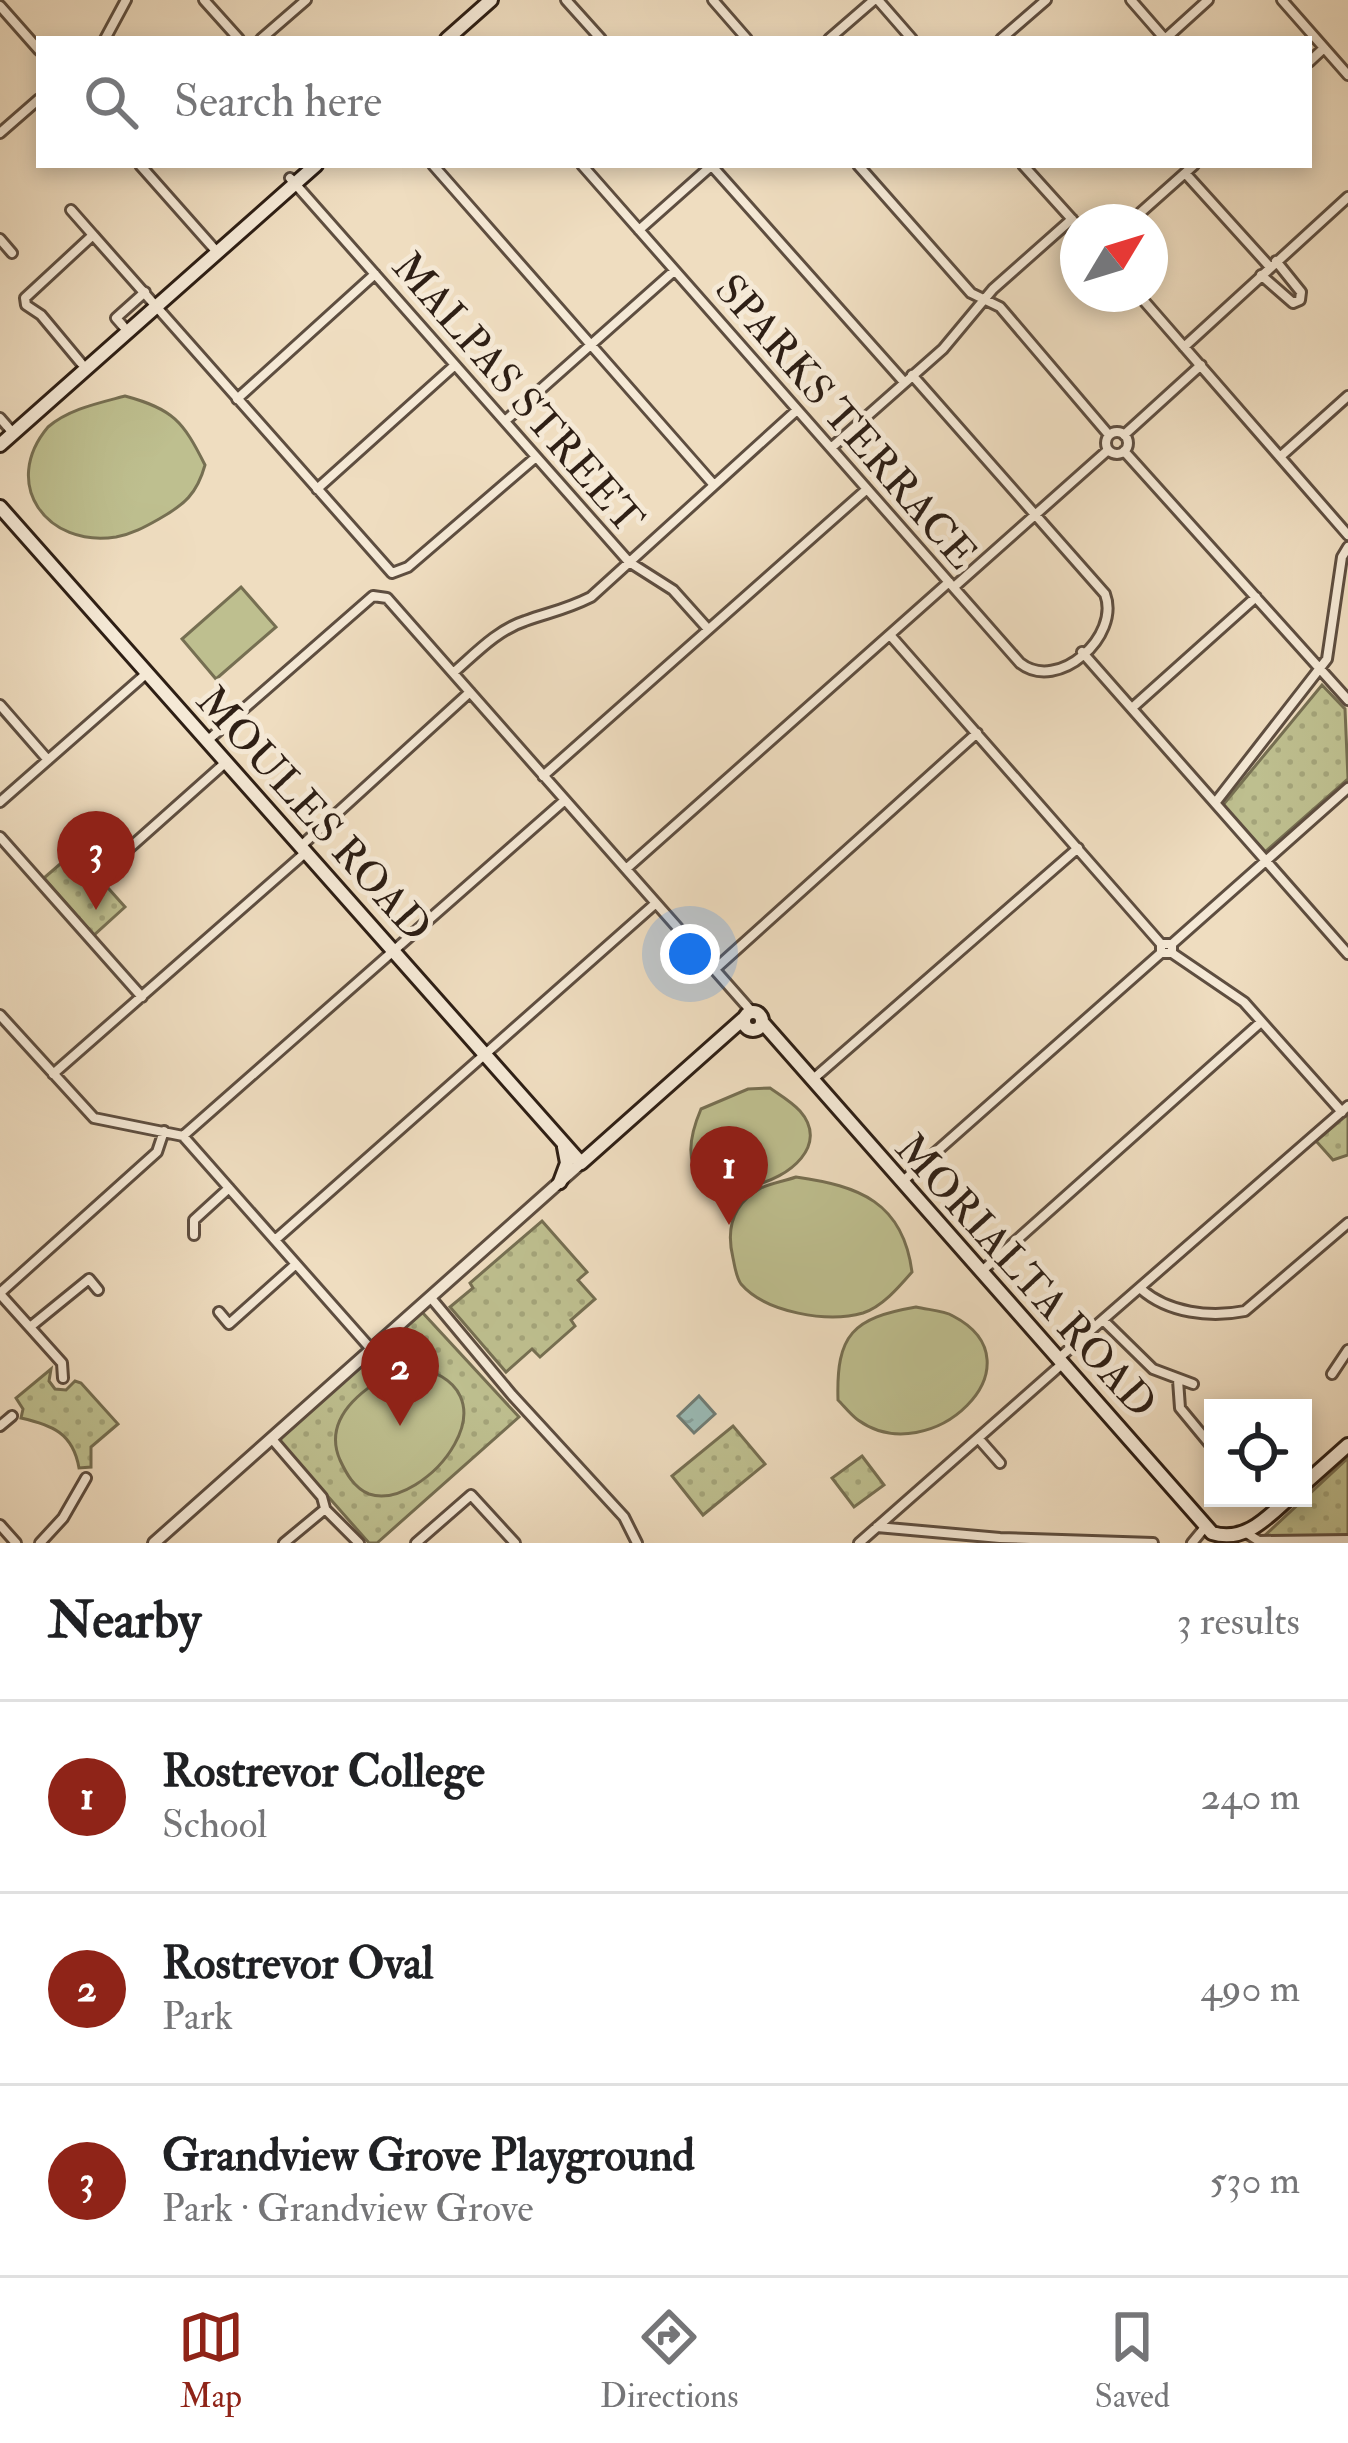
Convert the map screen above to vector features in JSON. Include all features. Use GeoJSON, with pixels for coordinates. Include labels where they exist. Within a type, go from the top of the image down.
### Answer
{"type":"FeatureCollection","features":[{"type":"Feature","properties":{"kind":"main road"},"geometry":{"type":"LineString","coordinates":[[463,34],[491,0]]}},
{"type":"Feature","properties":{"kind":"main road"},"geometry":{"type":"LineString","coordinates":[[463,34],[503,0]]}},
{"type":"Feature","properties":{"kind":"main road"},"geometry":{"type":"LineString","coordinates":[[293,181],[303,168]]}},
{"type":"Feature","properties":{"kind":"main road"},"geometry":{"type":"LineString","coordinates":[[0,445],[5,428],[151,299],[312,168]]}},
{"type":"Feature","properties":{"kind":"main road"},"geometry":{"type":"LineString","coordinates":[[5,428],[151,299]]}},
{"type":"Feature","properties":{"kind":"main road","name":"MOULES ROAD"},"geometry":{"type":"LineString","coordinates":[[0,507],[581,1163]]}},
{"type":"Feature","properties":{"kind":"main road"},"geometry":{"type":"LineString","coordinates":[[581,1163],[722,1041],[751,1023]]}},
{"type":"Feature","properties":{"kind":"main road","name":"MORIALTA ROAD"},"geometry":{"type":"LineString","coordinates":[[751,1023],[782,1047],[1206,1526],[1228,1540]]}},
{"type":"Feature","properties":{"kind":"main road"},"geometry":{"type":"LineString","coordinates":[[560,1182],[567,1163],[561,1140]]}},
{"type":"Feature","properties":{"kind":"main road"},"geometry":{"type":"LineString","coordinates":[[1312,1477],[1348,1444]]}},
{"type":"Feature","properties":{"kind":"main road"},"geometry":{"type":"LineString","coordinates":[[1228,1540],[1248,1534],[1278,1507]]}},
{"type":"Feature","properties":{"kind":"street"},"geometry":{"type":"LineString","coordinates":[[204,0],[235,36]]}},
{"type":"Feature","properties":{"kind":"street"},"geometry":{"type":"LineString","coordinates":[[264,36],[306,0]]}},
{"type":"Feature","properties":{"kind":"street"},"geometry":{"type":"LineString","coordinates":[[566,0],[598,36]]}},
{"type":"Feature","properties":{"kind":"street"},"geometry":{"type":"LineString","coordinates":[[713,0],[745,36]]}},
{"type":"Feature","properties":{"kind":"street"},"geometry":{"type":"LineString","coordinates":[[833,36],[876,0],[910,36]]}},
{"type":"Feature","properties":{"kind":"street"},"geometry":{"type":"LineString","coordinates":[[1004,36],[1046,0]]}},
{"type":"Feature","properties":{"kind":"street"},"geometry":{"type":"LineString","coordinates":[[1131,0],[1162,36]]}},
{"type":"Feature","properties":{"kind":"street"},"geometry":{"type":"LineString","coordinates":[[1168,36],[1208,0]]}},
{"type":"Feature","properties":{"kind":"street"},"geometry":{"type":"LineString","coordinates":[[1282,0],[1346,67]]}},
{"type":"Feature","properties":{"kind":"street"},"geometry":{"type":"LineString","coordinates":[[106,36],[123,2]]}},
{"type":"Feature","properties":{"kind":"street"},"geometry":{"type":"LineString","coordinates":[[0,6],[36,47]]}},
{"type":"Feature","properties":{"kind":"street"},"geometry":{"type":"LineString","coordinates":[[1312,59],[1324,48]]}},
{"type":"Feature","properties":{"kind":"street"},"geometry":{"type":"LineString","coordinates":[[0,133],[36,102]]}},
{"type":"Feature","properties":{"kind":"street"},"geometry":{"type":"LineString","coordinates":[[143,168],[215,250]]}},
{"type":"Feature","properties":{"kind":"street"},"geometry":{"type":"LineString","coordinates":[[436,168],[714,485]]}},
{"type":"Feature","properties":{"kind":"street","name":"SPARKS TERRACE"},"geometry":{"type":"LineString","coordinates":[[585,168],[1027,668],[1055,672],[1082,652]]}},
{"type":"Feature","properties":{"kind":"street"},"geometry":{"type":"LineString","coordinates":[[639,230],[708,168]]}},
{"type":"Feature","properties":{"kind":"street"},"geometry":{"type":"LineString","coordinates":[[714,168],[904,382]]}},
{"type":"Feature","properties":{"kind":"street"},"geometry":{"type":"LineString","coordinates":[[626,869],[1108,450],[1109,435],[1000,307],[971,292],[861,168]]}},
{"type":"Feature","properties":{"kind":"street"},"geometry":{"type":"LineString","coordinates":[[1026,168],[1060,206]]}},
{"type":"Feature","properties":{"kind":"street"},"geometry":{"type":"LineString","coordinates":[[1150,204],[1191,168]]}},
{"type":"Feature","properties":{"kind":"street"},"geometry":{"type":"LineString","coordinates":[[1185,173],[1301,292],[1300,300],[1285,299],[1261,275]]}},
{"type":"Feature","properties":{"kind":"street","name":"MALPAS STREET"},"geometry":{"type":"LineString","coordinates":[[293,181],[629,562],[673,590],[708,629]]}},
{"type":"Feature","properties":{"kind":"street"},"geometry":{"type":"LineString","coordinates":[[1184,347],[1348,197]]}},
{"type":"Feature","properties":{"kind":"street"},"geometry":{"type":"LineString","coordinates":[[71,210],[395,573],[409,567],[536,457]]}},
{"type":"Feature","properties":{"kind":"street"},"geometry":{"type":"LineString","coordinates":[[81,363],[41,315],[26,305],[25,298],[93,235]]}},
{"type":"Feature","properties":{"kind":"street"},"geometry":{"type":"LineString","coordinates":[[831,448],[943,349],[984,300],[1060,236]]}},
{"type":"Feature","properties":{"kind":"street"},"geometry":{"type":"LineString","coordinates":[[0,239],[12,253]]}},
{"type":"Feature","properties":{"kind":"street"},"geometry":{"type":"LineString","coordinates":[[505,422],[674,271]]}},
{"type":"Feature","properties":{"kind":"street"},"geometry":{"type":"LineString","coordinates":[[237,399],[375,274]]}},
{"type":"Feature","properties":{"kind":"street"},"geometry":{"type":"LineString","coordinates":[[1154,312],[1348,535]]}},
{"type":"Feature","properties":{"kind":"street"},"geometry":{"type":"LineString","coordinates":[[317,489],[455,365]]}},
{"type":"Feature","properties":{"kind":"street"},"geometry":{"type":"LineString","coordinates":[[1109,435],[1124,434],[1201,365]]}},
{"type":"Feature","properties":{"kind":"street"},"geometry":{"type":"LineString","coordinates":[[912,375],[1105,593],[1109,604],[1102,634],[1082,652],[1348,954]]}},
{"type":"Feature","properties":{"kind":"street"},"geometry":{"type":"LineString","coordinates":[[1281,456],[1348,396]]}},
{"type":"Feature","properties":{"kind":"street"},"geometry":{"type":"LineString","coordinates":[[453,673],[502,632],[525,620],[557,614],[590,597],[797,410]]}},
{"type":"Feature","properties":{"kind":"street"},"geometry":{"type":"LineString","coordinates":[[1124,434],[1128,441],[1124,451]]}},
{"type":"Feature","properties":{"kind":"street"},"geometry":{"type":"LineString","coordinates":[[1108,450],[1114,454],[1124,451]]}},
{"type":"Feature","properties":{"kind":"street"},"geometry":{"type":"LineString","coordinates":[[1124,451],[1348,700]]}},
{"type":"Feature","properties":{"kind":"street"},"geometry":{"type":"LineString","coordinates":[[543,776],[867,489]]}},
{"type":"Feature","properties":{"kind":"street"},"geometry":{"type":"LineString","coordinates":[[1215,802],[1321,670],[1330,642],[1342,557],[1348,547]]}},
{"type":"Feature","properties":{"kind":"street","name":"MORIALTA ROAD"},"geometry":{"type":"LineString","coordinates":[[207,741],[373,596],[387,598],[715,969],[751,1023]]}},
{"type":"Feature","properties":{"kind":"street"},"geometry":{"type":"LineString","coordinates":[[1132,709],[1256,596]]}},
{"type":"Feature","properties":{"kind":"street"},"geometry":{"type":"LineString","coordinates":[[859,1543],[1345,1109],[1234,994],[1166,949],[890,635]]}},
{"type":"Feature","properties":{"kind":"street"},"geometry":{"type":"LineString","coordinates":[[1303,650],[1314,651],[1330,642]]}},
{"type":"Feature","properties":{"kind":"street"},"geometry":{"type":"LineString","coordinates":[[0,802],[147,673]]}},
{"type":"Feature","properties":{"kind":"street"},"geometry":{"type":"LineString","coordinates":[[53,1074],[470,692]]}},
{"type":"Feature","properties":{"kind":"street"},"geometry":{"type":"LineString","coordinates":[[0,705],[49,760]]}},
{"type":"Feature","properties":{"kind":"street"},"geometry":{"type":"LineString","coordinates":[[715,969],[977,734]]}},
{"type":"Feature","properties":{"kind":"street"},"geometry":{"type":"LineString","coordinates":[[98,876],[226,762]]}},
{"type":"Feature","properties":{"kind":"street"},"geometry":{"type":"LineString","coordinates":[[901,1183],[1348,788]]}},
{"type":"Feature","properties":{"kind":"street"},"geometry":{"type":"LineString","coordinates":[[183,1136],[565,800]]}},
{"type":"Feature","properties":{"kind":"street"},"geometry":{"type":"LineString","coordinates":[[0,837],[142,997]]}},
{"type":"Feature","properties":{"kind":"street"},"geometry":{"type":"LineString","coordinates":[[811,1081],[1078,848]]}},
{"type":"Feature","properties":{"kind":"street"},"geometry":{"type":"LineString","coordinates":[[275,1240],[656,903]]}},
{"type":"Feature","properties":{"kind":"street"},"geometry":{"type":"LineString","coordinates":[[0,1015],[94,1118],[183,1136],[372,1351]]}},
{"type":"Feature","properties":{"kind":"street"},"geometry":{"type":"LineString","coordinates":[[981,1272],[1261,1022]]}},
{"type":"Feature","properties":{"kind":"street"},"geometry":{"type":"LineString","coordinates":[[63,1378],[62,1363],[0,1294],[157,1152],[164,1131]]}},
{"type":"Feature","properties":{"kind":"street"},"geometry":{"type":"LineString","coordinates":[[154,1543],[581,1163]]}},
{"type":"Feature","properties":{"kind":"street"},"geometry":{"type":"LineString","coordinates":[[194,1234],[194,1220],[230,1188]]}},
{"type":"Feature","properties":{"kind":"street"},"geometry":{"type":"LineString","coordinates":[[1141,1289],[1165,1307],[1224,1315],[1245,1311],[1348,1222]]}},
{"type":"Feature","properties":{"kind":"street"},"geometry":{"type":"LineString","coordinates":[[219,1312],[229,1324],[296,1264]]}},
{"type":"Feature","properties":{"kind":"street"},"geometry":{"type":"LineString","coordinates":[[30,1328],[88,1279],[98,1289]]}},
{"type":"Feature","properties":{"kind":"street"},"geometry":{"type":"LineString","coordinates":[[431,1298],[512,1395],[624,1516],[637,1543]]}},
{"type":"Feature","properties":{"kind":"street"},"geometry":{"type":"LineString","coordinates":[[1104,1321],[1153,1370],[1192,1384]]}},
{"type":"Feature","properties":{"kind":"street"},"geometry":{"type":"LineString","coordinates":[[1332,1374],[1348,1350]]}},
{"type":"Feature","properties":{"kind":"street"},"geometry":{"type":"LineString","coordinates":[[1178,1380],[1180,1408],[1204,1437]]}},
{"type":"Feature","properties":{"kind":"street"},"geometry":{"type":"LineString","coordinates":[[0,1426],[12,1415]]}},
{"type":"Feature","properties":{"kind":"street"},"geometry":{"type":"LineString","coordinates":[[978,1438],[1000,1463]]}},
{"type":"Feature","properties":{"kind":"street"},"geometry":{"type":"LineString","coordinates":[[272,1439],[322,1497],[325,1509],[359,1543]]}},
{"type":"Feature","properties":{"kind":"street"},"geometry":{"type":"LineString","coordinates":[[40,1543],[63,1518],[86,1478]]}},
{"type":"Feature","properties":{"kind":"street"},"geometry":{"type":"LineString","coordinates":[[416,1543],[471,1495],[515,1543]]}},
{"type":"Feature","properties":{"kind":"street"},"geometry":{"type":"LineString","coordinates":[[284,1543],[325,1509]]}},
{"type":"Feature","properties":{"kind":"street"},"geometry":{"type":"LineString","coordinates":[[0,1525],[16,1543]]}},
{"type":"Feature","properties":{"kind":"street"},"geometry":{"type":"LineString","coordinates":[[1192,1543],[1206,1526]]}},
{"type":"Feature","properties":{"kind":"street"},"geometry":{"type":"LineString","coordinates":[[877,1527],[1000,1540],[1153,1543]]}},
{"type":"Feature","properties":{"kind":"street"},"geometry":{"type":"LineString","coordinates":[[894,1543],[897,1532]]}},
{"type":"Feature","properties":{"kind":"street"},"geometry":{"type":"LineString","coordinates":[[1248,1534],[1259,1541],[1348,1540]]}},
{"type":"Feature","properties":{"kind":"green space"},"geometry":{"type":"Polygon","coordinates":[[[125,396],[175,419],[205,465],[202,475],[182,503],[138,530],[91,538],[70,532],[38,508],[30,490],[34,449],[48,427],[65,416],[125,396]]]}},
{"type":"Feature","properties":{"kind":"green space"},"geometry":{"type":"Polygon","coordinates":[[[241,587],[276,627],[216,679],[182,639],[241,587]]]}},
{"type":"Feature","properties":{"kind":"green space"},"geometry":{"type":"Polygon","coordinates":[[[1322,685],[1345,709],[1348,779],[1265,852],[1223,805],[1322,685]]]}},
{"type":"Feature","properties":{"kind":"green space"},"geometry":{"type":"Polygon","coordinates":[[[75,851],[125,907],[94,935],[44,878],[75,851]]]}},
{"type":"Feature","properties":{"kind":"green space"},"geometry":{"type":"Polygon","coordinates":[[[770,1088],[800,1111],[810,1136],[801,1158],[779,1176],[751,1186],[722,1187],[700,1176],[691,1151],[701,1109],[748,1089],[770,1088]]]}},
{"type":"Feature","properties":{"kind":"green space"},"geometry":{"type":"Polygon","coordinates":[[[1348,1114],[1348,1155],[1333,1160],[1316,1141],[1348,1114]]]}},
{"type":"Feature","properties":{"kind":"green space"},"geometry":{"type":"Polygon","coordinates":[[[796,1177],[858,1193],[888,1214],[899,1229],[912,1272],[877,1306],[849,1316],[816,1316],[781,1309],[741,1284],[730,1237],[738,1210],[761,1188],[796,1177]]]}},
{"type":"Feature","properties":{"kind":"green space"},"geometry":{"type":"Polygon","coordinates":[[[542,1221],[587,1272],[578,1280],[595,1299],[571,1320],[575,1326],[540,1357],[532,1349],[506,1372],[450,1307],[473,1288],[470,1283],[542,1221]]]}},
{"type":"Feature","properties":{"kind":"green space"},"geometry":{"type":"Polygon","coordinates":[[[916,1307],[949,1314],[978,1336],[987,1360],[982,1384],[967,1406],[944,1423],[916,1432],[887,1432],[858,1420],[838,1400],[840,1359],[845,1344],[863,1324],[916,1307]]]}},
{"type":"Feature","properties":{"kind":"green space"},"geometry":{"type":"Polygon","coordinates":[[[422,1312],[519,1417],[377,1543],[369,1543],[280,1442],[282,1435],[422,1312]]]}},
{"type":"Feature","properties":{"kind":"green space"},"geometry":{"type":"Polygon","coordinates":[[[406,1365],[442,1377],[460,1396],[463,1420],[455,1444],[438,1467],[415,1485],[391,1495],[369,1494],[342,1465],[337,1428],[364,1391],[406,1365]]]}},
{"type":"Feature","properties":{"kind":"green space"},"geometry":{"type":"Polygon","coordinates":[[[51,1369],[49,1381],[55,1389],[81,1383],[118,1424],[91,1447],[91,1467],[79,1468],[72,1446],[59,1432],[21,1418],[23,1409],[16,1398],[51,1369]]]}},
{"type":"Feature","properties":{"kind":"green space"},"geometry":{"type":"Polygon","coordinates":[[[733,1426],[765,1464],[703,1515],[672,1476],[733,1426]]]}},
{"type":"Feature","properties":{"kind":"green space"},"geometry":{"type":"Polygon","coordinates":[[[862,1456],[884,1485],[854,1507],[832,1478],[862,1456]]]}},
{"type":"Feature","properties":{"kind":"green space"},"geometry":{"type":"Polygon","coordinates":[[[1348,1458],[1348,1543],[1261,1539],[1295,1507],[1312,1507],[1312,1492],[1348,1458]]]}},
{"type":"Feature","properties":{"kind":"water"},"geometry":{"type":"Polygon","coordinates":[[[699,1396],[715,1414],[694,1433],[678,1416],[699,1396]]]}},
{"type":"Feature","properties":{"kind":"place","name":"Grandview Grove Playground"},"geometry":{"type":"Point","coordinates":[96,910]}},
{"type":"Feature","properties":{"kind":"place","name":"Rostrevor College"},"geometry":{"type":"Point","coordinates":[729,1225]}},
{"type":"Feature","properties":{"kind":"place","name":"Rostrevor Oval"},"geometry":{"type":"Point","coordinates":[400,1426]}}]}
